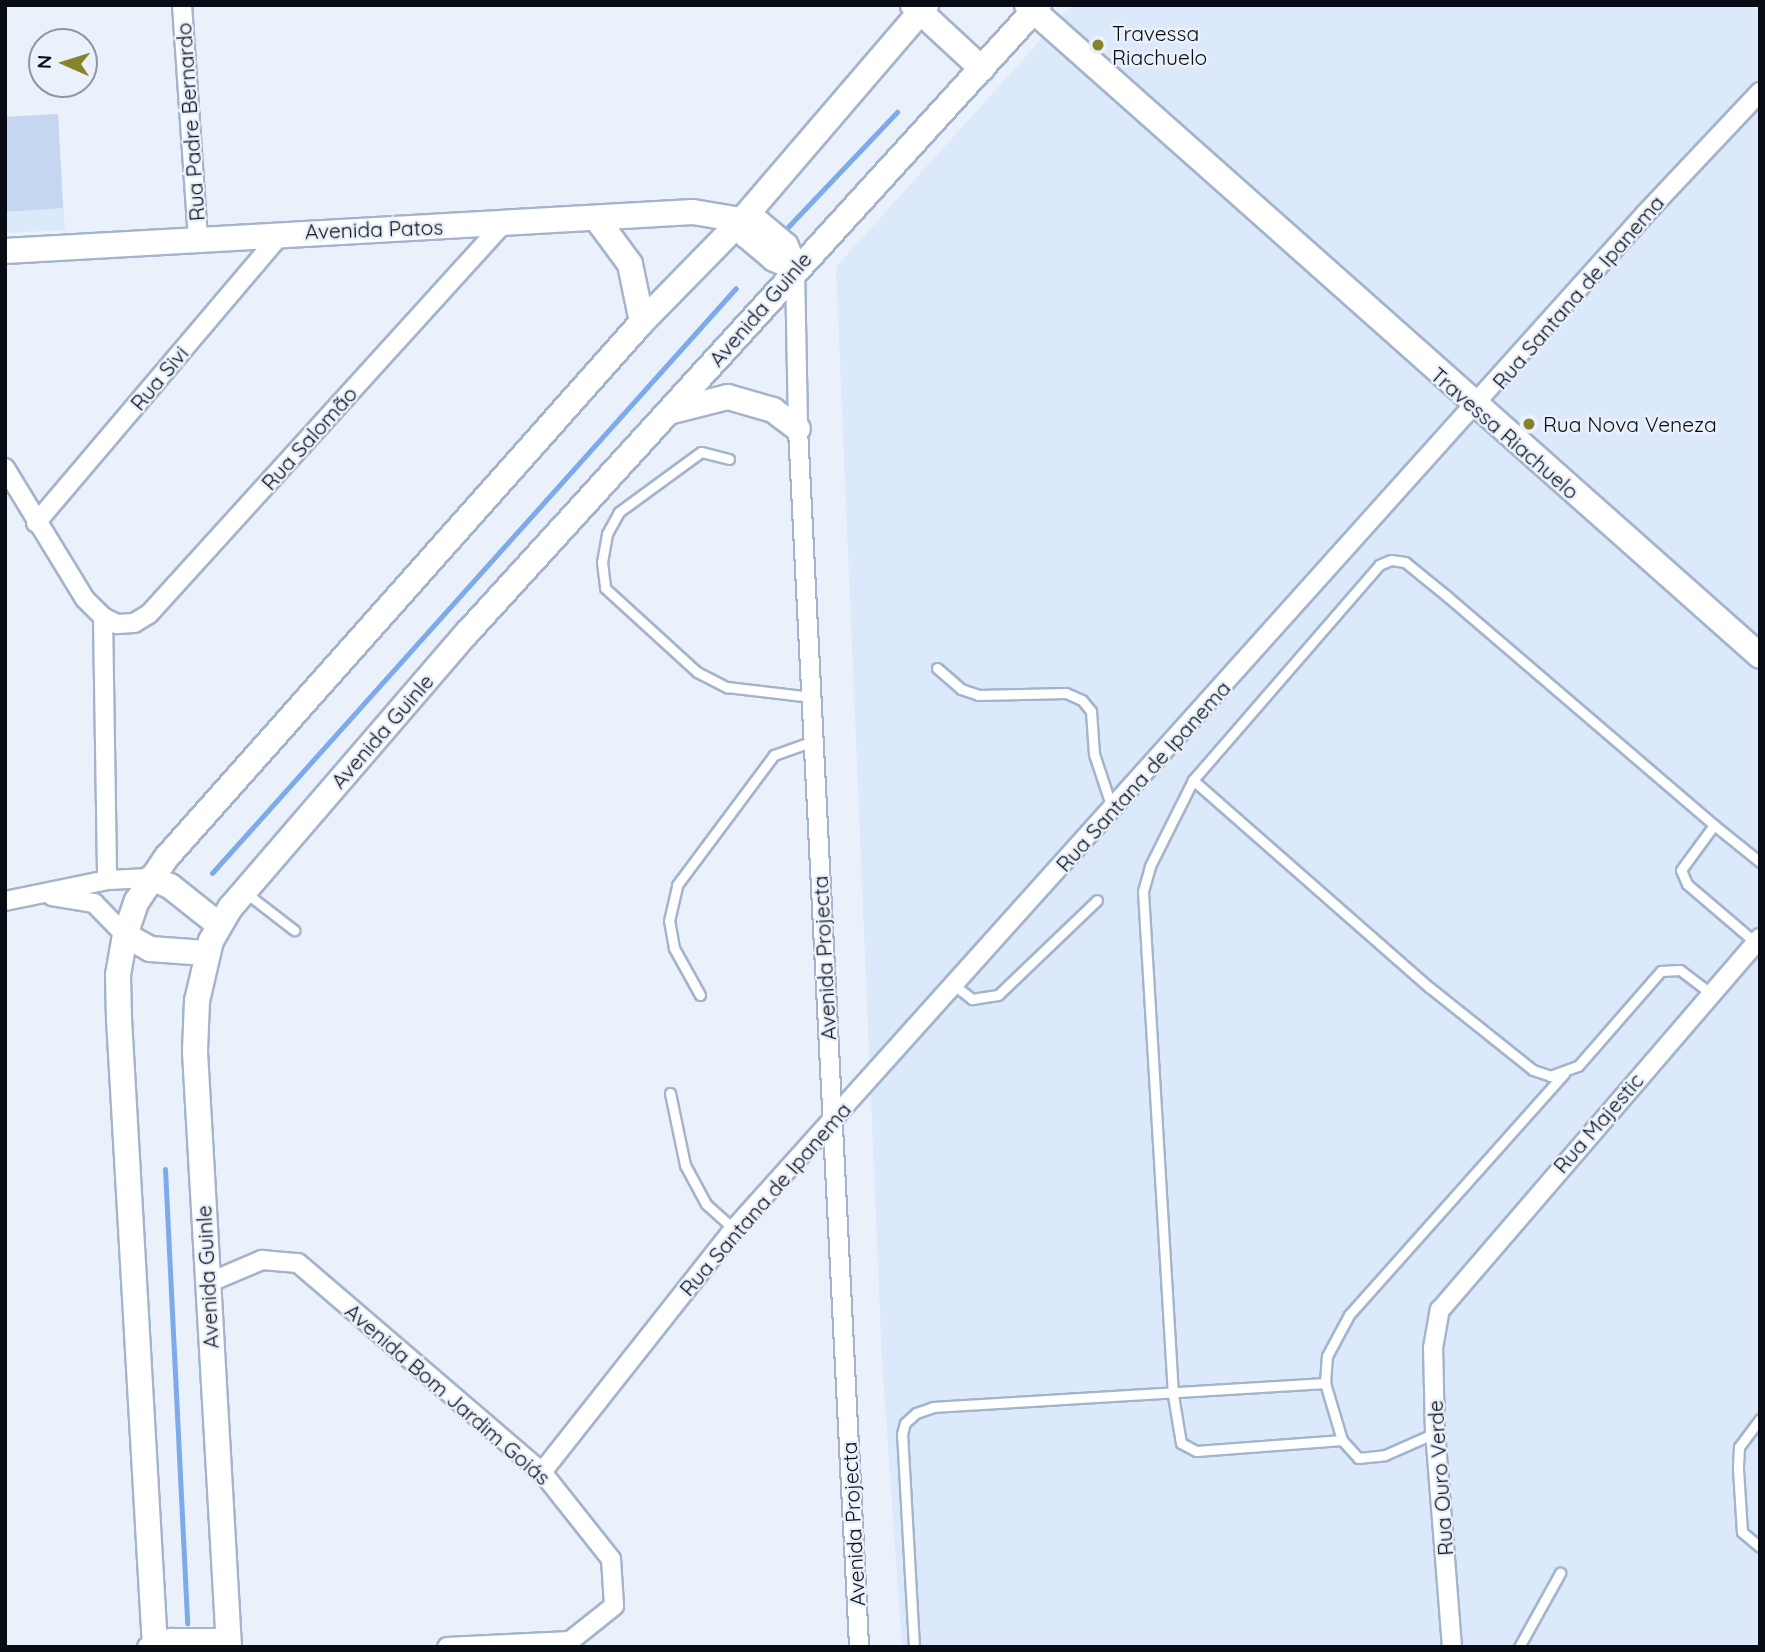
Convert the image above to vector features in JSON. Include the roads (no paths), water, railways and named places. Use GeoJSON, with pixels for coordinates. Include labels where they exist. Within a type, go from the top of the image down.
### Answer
{"type":"FeatureCollection","features":[{"type":"Feature","properties":{"kind":"street","name":"Rua Padre Bernardo"},"geometry":{"type":"LineString","coordinates":[[182,5],[198,239]]}},
{"type":"Feature","properties":{"kind":"street","name":"Avenida Guinle"},"geometry":{"type":"LineString","coordinates":[[232,1642],[195,1051],[197,1001],[206,953],[219,925],[244,892],[467,633],[671,411],[795,268],[982,69],[1034,7]]}},
{"type":"Feature","properties":{"kind":"street","name":"Travessa Riachuelo"},"geometry":{"type":"LineString","coordinates":[[1034,7],[1476,408],[1760,656]]}},
{"type":"Feature","properties":{"kind":"street"},"geometry":{"type":"LineString","coordinates":[[232,1642],[171,1638],[152,1646],[118,975],[125,936],[151,878],[642,322],[742,220],[920,8],[982,69]]}},
{"type":"Feature","properties":{"kind":"street","name":"Rua Santana de Ipanema"},"geometry":{"type":"LineString","coordinates":[[542,1472],[734,1229],[1476,408],[1645,214],[1760,92]]}},
{"type":"Feature","properties":{"kind":"street","name":"Avenida Patos"},"geometry":{"type":"LineString","coordinates":[[5,251],[282,233],[503,224],[693,212],[742,220]]}},
{"type":"Feature","properties":{"kind":"street"},"geometry":{"type":"LineString","coordinates":[[596,218],[630,264],[642,322]]}},
{"type":"Feature","properties":{"kind":"street"},"geometry":{"type":"LineString","coordinates":[[742,220],[747,236],[774,259],[795,268]]}},
{"type":"Feature","properties":{"kind":"street","name":"Rua Salomão"},"geometry":{"type":"LineString","coordinates":[[103,617],[117,624],[134,623],[149,614],[503,224]]}},
{"type":"Feature","properties":{"kind":"street","name":"Rua Sivi"},"geometry":{"type":"LineString","coordinates":[[36,523],[282,233]]}},
{"type":"Feature","properties":{"kind":"street","name":"Avenida Projecta"},"geometry":{"type":"LineString","coordinates":[[795,268],[798,429],[859,1647]]}},
{"type":"Feature","properties":{"kind":"street"},"geometry":{"type":"LineString","coordinates":[[671,411],[728,397],[773,410],[798,429]]}},
{"type":"Feature","properties":{"kind":"street"},"geometry":{"type":"LineString","coordinates":[[5,468],[36,523],[85,598],[103,617],[107,880]]}},
{"type":"Feature","properties":{"kind":"street"},"geometry":{"type":"LineString","coordinates":[[5,901],[107,880],[151,878],[170,886],[219,925]]}},
{"type":"Feature","properties":{"kind":"street"},"geometry":{"type":"LineString","coordinates":[[35,894],[94,902],[125,936],[150,949],[206,953]]}},
{"type":"Feature","properties":{"kind":"street","name":"Rua Majestic"},"geometry":{"type":"LineString","coordinates":[[1440,1310],[1758,941]]}},
{"type":"Feature","properties":{"kind":"street","name":"Avenida Bom Jardim Goiás"},"geometry":{"type":"LineString","coordinates":[[208,1283],[262,1260],[298,1263],[542,1472],[611,1559],[614,1606],[570,1641],[447,1647]]}},
{"type":"Feature","properties":{"kind":"street","name":"Rua Ouro Verde"},"geometry":{"type":"LineString","coordinates":[[1440,1310],[1433,1348],[1436,1433],[1452,1647]]}},
{"type":"Feature","properties":{"kind":"lane"},"geometry":{"type":"LineString","coordinates":[[729,459],[701,452],[619,512],[607,534],[601,562],[605,587],[697,672],[727,687],[811,697]]}},
{"type":"Feature","properties":{"kind":"lane"},"geometry":{"type":"LineString","coordinates":[[1342,1440],[1186,1449],[1181,1443],[1173,1395],[1143,891],[1150,866],[1193,780],[1379,565],[1391,560],[1405,562],[1760,862]]}},
{"type":"Feature","properties":{"kind":"lane"},"geometry":{"type":"LineString","coordinates":[[937,668],[961,690],[978,695],[1066,693],[1082,700],[1091,711],[1094,754],[1112,810]]}},
{"type":"Feature","properties":{"kind":"lane"},"geometry":{"type":"LineString","coordinates":[[701,995],[674,948],[669,921],[677,885],[774,755],[813,741]]}},
{"type":"Feature","properties":{"kind":"lane"},"geometry":{"type":"LineString","coordinates":[[1193,780],[1450,1004],[1534,1070],[1550,1076],[1564,1074]]}},
{"type":"Feature","properties":{"kind":"lane"},"geometry":{"type":"LineString","coordinates":[[1714,825],[1685,860],[1682,877],[1758,941]]}},
{"type":"Feature","properties":{"kind":"lane"},"geometry":{"type":"LineString","coordinates":[[244,892],[294,930]]}},
{"type":"Feature","properties":{"kind":"lane"},"geometry":{"type":"LineString","coordinates":[[954,985],[972,999],[998,995],[1097,900]]}},
{"type":"Feature","properties":{"kind":"lane"},"geometry":{"type":"LineString","coordinates":[[1436,1433],[1368,1459],[1350,1452],[1342,1440],[1325,1382],[1327,1356],[1349,1315],[1564,1074],[1577,1066],[1661,971],[1680,970],[1712,993]]}},
{"type":"Feature","properties":{"kind":"lane"},"geometry":{"type":"LineString","coordinates":[[670,1093],[685,1165],[706,1204],[734,1229]]}},
{"type":"Feature","properties":{"kind":"lane"},"geometry":{"type":"LineString","coordinates":[[914,1647],[905,1423],[933,1407],[1173,1395],[1325,1382]]}},
{"type":"Feature","properties":{"kind":"lane"},"geometry":{"type":"LineString","coordinates":[[1760,1419],[1739,1447],[1738,1469],[1742,1532],[1760,1547]]}},
{"type":"Feature","properties":{"kind":"lane"},"geometry":{"type":"LineString","coordinates":[[1519,1647],[1560,1573]]}},
{"type":"Feature","properties":{"kind":"waterway"},"geometry":{"type":"LineString","coordinates":[[785,230],[897,112]]}},
{"type":"Feature","properties":{"kind":"waterway"},"geometry":{"type":"LineString","coordinates":[[212,873],[736,288]]}},
{"type":"Feature","properties":{"kind":"waterway"},"geometry":{"type":"LineString","coordinates":[[165,1169],[187,1623]]}},
{"type":"Feature","properties":{"kind":"place","name":"Travessa Riachuelo"},"geometry":{"type":"Point","coordinates":[1098,45]}},
{"type":"Feature","properties":{"kind":"place","name":"Rua Nova Veneza"},"geometry":{"type":"Point","coordinates":[1529,424]}}]}
